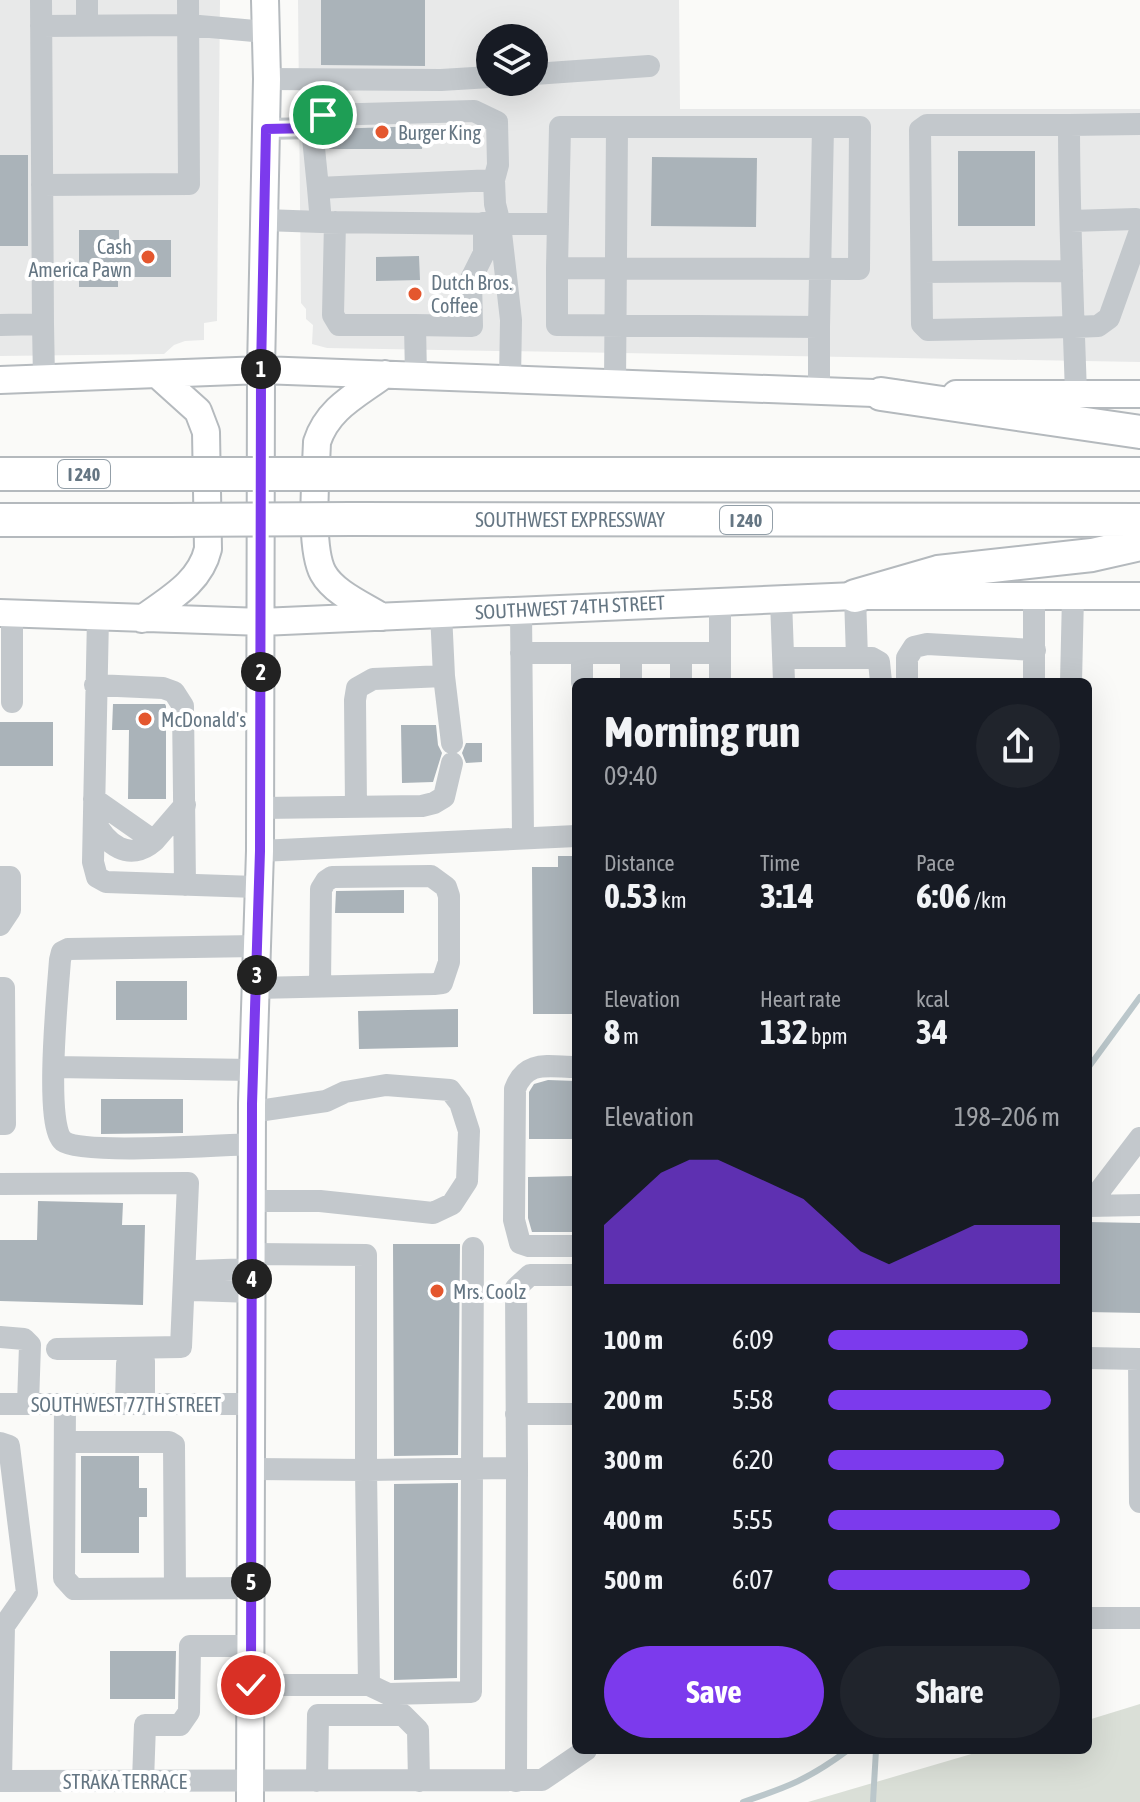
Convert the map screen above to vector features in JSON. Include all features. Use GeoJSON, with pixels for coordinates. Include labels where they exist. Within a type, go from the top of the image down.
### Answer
{"type":"FeatureCollection","features":[{"type":"Feature","properties":{"kind":"highway"},"geometry":{"type":"LineString","coordinates":[[881,394],[1140,432]]}},
{"type":"Feature","properties":{"kind":"highway","name":"I 240"},"geometry":{"type":"LineString","coordinates":[[0,474],[1140,474]]}},
{"type":"Feature","properties":{"kind":"highway","name":"SOUTHWEST EXPRESSWAY"},"geometry":{"type":"LineString","coordinates":[[0,520],[1140,520]]}},
{"type":"Feature","properties":{"kind":"highway"},"geometry":{"type":"LineString","coordinates":[[855,596],[938,572],[1092,555],[1140,544]]}},
{"type":"Feature","properties":{"kind":"main road"},"geometry":{"type":"LineString","coordinates":[[250,1792],[252,1112],[261,808],[265,0]]}},
{"type":"Feature","properties":{"kind":"main road"},"geometry":{"type":"LineString","coordinates":[[0,380],[261,370],[881,394],[1140,394]]}},
{"type":"Feature","properties":{"kind":"main road"},"geometry":{"type":"LineString","coordinates":[[382,617],[336,588],[323,573],[316,551],[317,442],[322,425],[333,411],[385,374]]}},
{"type":"Feature","properties":{"kind":"main road"},"geometry":{"type":"LineString","coordinates":[[142,619],[191,582],[202,566],[208,549],[206,432],[198,411],[158,375]]}},
{"type":"Feature","properties":{"kind":"main road","name":"SOUTHWEST 74TH STREET"},"geometry":{"type":"LineString","coordinates":[[6,613],[261,622],[855,596],[1140,596]]}},
{"type":"Feature","properties":{"kind":"street"},"geometry":{"type":"LineString","coordinates":[[41,0],[44,379]]}},
{"type":"Feature","properties":{"kind":"street"},"geometry":{"type":"LineString","coordinates":[[87,0],[87,25]]}},
{"type":"Feature","properties":{"kind":"street"},"geometry":{"type":"LineString","coordinates":[[42,185],[189,184],[188,0]]}},
{"type":"Feature","properties":{"kind":"street"},"geometry":{"type":"LineString","coordinates":[[41,26],[188,25],[266,32]]}},
{"type":"Feature","properties":{"kind":"street"},"geometry":{"type":"LineString","coordinates":[[548,73],[649,66]]}},
{"type":"Feature","properties":{"kind":"street"},"geometry":{"type":"LineString","coordinates":[[267,79],[476,78]]}},
{"type":"Feature","properties":{"kind":"street"},"geometry":{"type":"LineString","coordinates":[[474,111],[497,122],[498,165],[494,180],[492,224],[484,253],[471,279],[472,326],[339,325],[333,315],[328,222],[318,188],[312,128],[323,115],[474,111]]}},
{"type":"Feature","properties":{"kind":"street"},"geometry":{"type":"LineString","coordinates":[[1140,124],[927,125],[920,130],[922,324],[928,330],[1098,326],[1109,318],[1140,231]]}},
{"type":"Feature","properties":{"kind":"street"},"geometry":{"type":"LineString","coordinates":[[1069,125],[1076,394]]}},
{"type":"Feature","properties":{"kind":"street"},"geometry":{"type":"LineString","coordinates":[[557,268],[859,269],[860,127],[560,127],[557,268],[557,325],[819,327]]}},
{"type":"Feature","properties":{"kind":"street"},"geometry":{"type":"LineString","coordinates":[[615,384],[617,127]]}},
{"type":"Feature","properties":{"kind":"street"},"geometry":{"type":"LineString","coordinates":[[819,392],[823,127]]}},
{"type":"Feature","properties":{"kind":"street"},"geometry":{"type":"LineString","coordinates":[[266,129],[312,128]]}},
{"type":"Feature","properties":{"kind":"street"},"geometry":{"type":"LineString","coordinates":[[318,188],[494,180]]}},
{"type":"Feature","properties":{"kind":"street"},"geometry":{"type":"LineString","coordinates":[[1071,221],[1136,219],[1140,224]]}},
{"type":"Feature","properties":{"kind":"street"},"geometry":{"type":"LineString","coordinates":[[264,220],[558,224]]}},
{"type":"Feature","properties":{"kind":"street"},"geometry":{"type":"LineString","coordinates":[[492,224],[511,320],[510,380]]}},
{"type":"Feature","properties":{"kind":"street"},"geometry":{"type":"LineString","coordinates":[[922,272],[1072,271]]}},
{"type":"Feature","properties":{"kind":"street"},"geometry":{"type":"LineString","coordinates":[[0,325],[43,324]]}},
{"type":"Feature","properties":{"kind":"street"},"geometry":{"type":"LineString","coordinates":[[415,325],[416,376]]}},
{"type":"Feature","properties":{"kind":"street"},"geometry":{"type":"LineString","coordinates":[[855,596],[857,658]]}},
{"type":"Feature","properties":{"kind":"street"},"geometry":{"type":"LineString","coordinates":[[1034,596],[1034,678]]}},
{"type":"Feature","properties":{"kind":"street"},"geometry":{"type":"LineString","coordinates":[[1071,678],[1073,596]]}},
{"type":"Feature","properties":{"kind":"street"},"geometry":{"type":"LineString","coordinates":[[781,600],[784,678]]}},
{"type":"Feature","properties":{"kind":"street"},"geometry":{"type":"LineString","coordinates":[[720,601],[720,678]]}},
{"type":"Feature","properties":{"kind":"street"},"geometry":{"type":"LineString","coordinates":[[521,610],[523,836]]}},
{"type":"Feature","properties":{"kind":"street"},"geometry":{"type":"LineString","coordinates":[[6,613],[12,702]]}},
{"type":"Feature","properties":{"kind":"street"},"geometry":{"type":"LineString","coordinates":[[261,808],[434,803],[444,797],[452,753],[441,613]]}},
{"type":"Feature","properties":{"kind":"street"},"geometry":{"type":"LineString","coordinates":[[98,617],[93,862],[97,877],[106,882],[259,887]]}},
{"type":"Feature","properties":{"kind":"street"},"geometry":{"type":"LineString","coordinates":[[907,678],[907,658],[914,647],[927,644],[1035,650]]}},
{"type":"Feature","properties":{"kind":"street"},"geometry":{"type":"LineString","coordinates":[[521,653],[720,653]]}},
{"type":"Feature","properties":{"kind":"street"},"geometry":{"type":"LineString","coordinates":[[582,654],[582,678]]}},
{"type":"Feature","properties":{"kind":"street"},"geometry":{"type":"LineString","coordinates":[[631,654],[631,678]]}},
{"type":"Feature","properties":{"kind":"street"},"geometry":{"type":"LineString","coordinates":[[681,654],[681,678]]}},
{"type":"Feature","properties":{"kind":"street"},"geometry":{"type":"LineString","coordinates":[[784,658],[872,658],[879,662],[881,678]]}},
{"type":"Feature","properties":{"kind":"street"},"geometry":{"type":"LineString","coordinates":[[356,806],[357,688],[373,679],[444,676]]}},
{"type":"Feature","properties":{"kind":"street"},"geometry":{"type":"LineString","coordinates":[[95,685],[163,688],[174,692],[185,714],[185,885]]}},
{"type":"Feature","properties":{"kind":"street"},"geometry":{"type":"LineString","coordinates":[[94,809],[154,841],[185,805]]}},
{"type":"Feature","properties":{"kind":"street"},"geometry":{"type":"LineString","coordinates":[[260,851],[572,836]]}},
{"type":"Feature","properties":{"kind":"street"},"geometry":{"type":"LineString","coordinates":[[256,988],[442,983],[449,962],[449,896],[446,887],[431,876],[332,877],[326,881],[321,889],[320,986]]}},
{"type":"Feature","properties":{"kind":"street"},"geometry":{"type":"LineString","coordinates":[[0,877],[10,877],[10,910],[0,925]]}},
{"type":"Feature","properties":{"kind":"street"},"geometry":{"type":"LineString","coordinates":[[252,1144],[105,1147],[63,1141],[56,1129],[53,1112],[54,1067],[62,952],[68,949],[258,946]]}},
{"type":"Feature","properties":{"kind":"street"},"geometry":{"type":"LineString","coordinates":[[0,988],[4,988],[5,1124],[0,1124]]}},
{"type":"Feature","properties":{"kind":"street"},"geometry":{"type":"LineString","coordinates":[[54,1067],[253,1070]]}},
{"type":"Feature","properties":{"kind":"street"},"geometry":{"type":"LineString","coordinates":[[572,1067],[530,1069],[520,1075],[515,1089],[514,1205],[520,1243],[529,1246],[572,1246]]}},
{"type":"Feature","properties":{"kind":"street"},"geometry":{"type":"LineString","coordinates":[[252,1112],[326,1101],[345,1092],[386,1085],[450,1090],[460,1103],[469,1131],[467,1181],[452,1204],[433,1213],[320,1201],[252,1201]]}},
{"type":"Feature","properties":{"kind":"street"},"geometry":{"type":"LineString","coordinates":[[1092,1201],[1140,1138]]}},
{"type":"Feature","properties":{"kind":"street"},"geometry":{"type":"LineString","coordinates":[[0,1184],[186,1182],[183,1345],[136,1349],[57,1349]]}},
{"type":"Feature","properties":{"kind":"street"},"geometry":{"type":"LineString","coordinates":[[1092,1206],[1140,1205]]}},
{"type":"Feature","properties":{"kind":"street"},"geometry":{"type":"LineString","coordinates":[[251,1685],[369,1685],[388,1694],[471,1692],[473,1248]]}},
{"type":"Feature","properties":{"kind":"street"},"geometry":{"type":"LineString","coordinates":[[185,1279],[196,1271],[252,1272],[366,1255],[369,1685]]}},
{"type":"Feature","properties":{"kind":"street"},"geometry":{"type":"LineString","coordinates":[[516,1781],[516,1288],[530,1275],[572,1275]]}},
{"type":"Feature","properties":{"kind":"street"},"geometry":{"type":"LineString","coordinates":[[0,1337],[24,1339],[30,1345],[28,1404]]}},
{"type":"Feature","properties":{"kind":"street"},"geometry":{"type":"LineString","coordinates":[[135,1404],[144,1361],[136,1349]]}},
{"type":"Feature","properties":{"kind":"street"},"geometry":{"type":"LineString","coordinates":[[1092,1358],[1139,1359],[1140,1502]]}},
{"type":"Feature","properties":{"kind":"street","name":"SOUTHWEST 77TH STREET"},"geometry":{"type":"LineString","coordinates":[[0,1404],[252,1404]]}},
{"type":"Feature","properties":{"kind":"street"},"geometry":{"type":"LineString","coordinates":[[65,1404],[64,1578],[74,1589],[251,1588]]}},
{"type":"Feature","properties":{"kind":"street"},"geometry":{"type":"LineString","coordinates":[[516,1414],[572,1414]]}},
{"type":"Feature","properties":{"kind":"street"},"geometry":{"type":"LineString","coordinates":[[65,1442],[169,1442],[174,1445],[175,1588]]}},
{"type":"Feature","properties":{"kind":"street"},"geometry":{"type":"LineString","coordinates":[[0,1443],[9,1446],[27,1593],[4,1626],[1,1781]]}},
{"type":"Feature","properties":{"kind":"street"},"geometry":{"type":"LineString","coordinates":[[252,1469],[517,1468]]}},
{"type":"Feature","properties":{"kind":"street"},"geometry":{"type":"LineString","coordinates":[[1092,1618],[1140,1618]]}},
{"type":"Feature","properties":{"kind":"street"},"geometry":{"type":"LineString","coordinates":[[151,1788],[145,1725],[180,1725],[189,1712],[190,1646],[251,1646]]}},
{"type":"Feature","properties":{"kind":"street"},"geometry":{"type":"LineString","coordinates":[[317,1781],[318,1685]]}},
{"type":"Feature","properties":{"kind":"street"},"geometry":{"type":"LineString","coordinates":[[318,1715],[403,1715],[418,1730],[419,1781]]}},
{"type":"Feature","properties":{"kind":"street","name":"STRAKA TERRACE"},"geometry":{"type":"LineString","coordinates":[[1,1781],[250,1792],[317,1781],[542,1780],[580,1754]]}},
{"type":"Feature","properties":{"kind":"shaded area"},"geometry":{"type":"Polygon","coordinates":[[[0,0],[220,0],[217,321],[204,323],[204,340],[185,341],[164,354],[0,356],[0,0]]]}},
{"type":"Feature","properties":{"kind":"shaded area"},"geometry":{"type":"Polygon","coordinates":[[[298,0],[679,0],[680,109],[1140,109],[1140,362],[327,348],[312,344],[313,325],[306,319],[306,309],[301,303],[298,0]]]}},
{"type":"Feature","properties":{"kind":"shaded area"},"geometry":{"type":"Polygon","coordinates":[[[1140,1704],[1140,1802],[808,1802],[971,1754],[1092,1754],[1092,1719],[1140,1704]]]}},
{"type":"Feature","properties":{"kind":"building"},"geometry":{"type":"Polygon","coordinates":[[[321,0],[425,0],[425,66],[321,65],[321,0]]]}},
{"type":"Feature","properties":{"kind":"building"},"geometry":{"type":"Polygon","coordinates":[[[423,126],[422,149],[329,149],[330,129],[423,126]]]}},
{"type":"Feature","properties":{"kind":"building"},"geometry":{"type":"Polygon","coordinates":[[[958,151],[1035,151],[1035,226],[958,226],[958,151]]]}},
{"type":"Feature","properties":{"kind":"building"},"geometry":{"type":"Polygon","coordinates":[[[0,155],[28,155],[28,246],[0,246],[0,155]]]}},
{"type":"Feature","properties":{"kind":"building"},"geometry":{"type":"Polygon","coordinates":[[[652,157],[757,158],[756,227],[651,226],[652,157]]]}},
{"type":"Feature","properties":{"kind":"building"},"geometry":{"type":"Polygon","coordinates":[[[79,230],[119,230],[119,240],[171,240],[171,277],[118,277],[118,287],[79,287],[79,230]]]}},
{"type":"Feature","properties":{"kind":"building"},"geometry":{"type":"Polygon","coordinates":[[[419,256],[420,280],[376,281],[376,257],[419,256]]]}},
{"type":"Feature","properties":{"kind":"building"},"geometry":{"type":"Polygon","coordinates":[[[113,704],[165,704],[166,799],[128,799],[129,730],[112,730],[113,704]]]}},
{"type":"Feature","properties":{"kind":"building"},"geometry":{"type":"Polygon","coordinates":[[[0,722],[53,722],[53,766],[0,766],[0,722]]]}},
{"type":"Feature","properties":{"kind":"building"},"geometry":{"type":"Polygon","coordinates":[[[401,725],[436,725],[442,753],[433,782],[402,783],[401,725]]]}},
{"type":"Feature","properties":{"kind":"building"},"geometry":{"type":"Polygon","coordinates":[[[466,743],[482,743],[482,762],[466,763],[462,753],[466,743]]]}},
{"type":"Feature","properties":{"kind":"building"},"geometry":{"type":"Polygon","coordinates":[[[558,856],[572,856],[572,1014],[533,1014],[532,867],[558,867],[558,856]]]}},
{"type":"Feature","properties":{"kind":"building"},"geometry":{"type":"Polygon","coordinates":[[[404,890],[404,913],[335,913],[336,891],[404,890]]]}},
{"type":"Feature","properties":{"kind":"building"},"geometry":{"type":"Polygon","coordinates":[[[116,981],[187,981],[187,1020],[116,1020],[116,981]]]}},
{"type":"Feature","properties":{"kind":"building"},"geometry":{"type":"Polygon","coordinates":[[[458,1009],[458,1047],[359,1049],[358,1011],[458,1009]]]}},
{"type":"Feature","properties":{"kind":"building"},"geometry":{"type":"Polygon","coordinates":[[[548,1080],[572,1081],[572,1139],[529,1139],[529,1092],[534,1084],[548,1080]]]}},
{"type":"Feature","properties":{"kind":"building"},"geometry":{"type":"Polygon","coordinates":[[[101,1099],[183,1099],[183,1133],[101,1134],[101,1099]]]}},
{"type":"Feature","properties":{"kind":"building"},"geometry":{"type":"Polygon","coordinates":[[[572,1176],[572,1232],[532,1232],[528,1218],[528,1177],[572,1176]]]}},
{"type":"Feature","properties":{"kind":"building"},"geometry":{"type":"Polygon","coordinates":[[[38,1201],[123,1203],[122,1225],[145,1225],[143,1305],[0,1301],[0,1240],[37,1240],[38,1201]]]}},
{"type":"Feature","properties":{"kind":"building"},"geometry":{"type":"Polygon","coordinates":[[[1092,1222],[1140,1223],[1140,1313],[1092,1312],[1092,1222]]]}},
{"type":"Feature","properties":{"kind":"building"},"geometry":{"type":"Polygon","coordinates":[[[393,1244],[460,1244],[458,1455],[394,1456],[393,1244]]]}},
{"type":"Feature","properties":{"kind":"building"},"geometry":{"type":"Polygon","coordinates":[[[81,1456],[139,1456],[139,1488],[147,1488],[147,1517],[139,1517],[139,1553],[81,1553],[81,1456]]]}},
{"type":"Feature","properties":{"kind":"building"},"geometry":{"type":"Polygon","coordinates":[[[458,1483],[457,1678],[394,1680],[394,1484],[458,1483]]]}},
{"type":"Feature","properties":{"kind":"building"},"geometry":{"type":"Polygon","coordinates":[[[110,1651],[176,1651],[175,1699],[110,1699],[110,1651]]]}},
{"type":"Feature","properties":{"kind":"waterway"},"geometry":{"type":"LineString","coordinates":[[1092,1063],[1140,997]]}},
{"type":"Feature","properties":{"kind":"waterway"},"geometry":{"type":"LineString","coordinates":[[743,1802],[798,1781],[842,1754]]}},
{"type":"Feature","properties":{"kind":"waterway"},"geometry":{"type":"LineString","coordinates":[[873,1802],[876,1754]]}},
{"type":"Feature","properties":{"kind":"place","name":"Burger King"},"geometry":{"type":"Point","coordinates":[382,132]}},
{"type":"Feature","properties":{"kind":"place","name":"Cash America Pawn"},"geometry":{"type":"Point","coordinates":[148,257]}},
{"type":"Feature","properties":{"kind":"place","name":"Dutch Bros. Coffee"},"geometry":{"type":"Point","coordinates":[415,294]}},
{"type":"Feature","properties":{"kind":"place","name":"McDonald's"},"geometry":{"type":"Point","coordinates":[145,719]}},
{"type":"Feature","properties":{"kind":"place","name":"Mrs. Coolz"},"geometry":{"type":"Point","coordinates":[437,1291]}},
{"type":"Feature","properties":{"kind":"route"},"geometry":{"type":"LineString","coordinates":[[251,1685],[252,1104],[260,851],[261,370],[266,129],[312,128],[323,115]]}}]}
